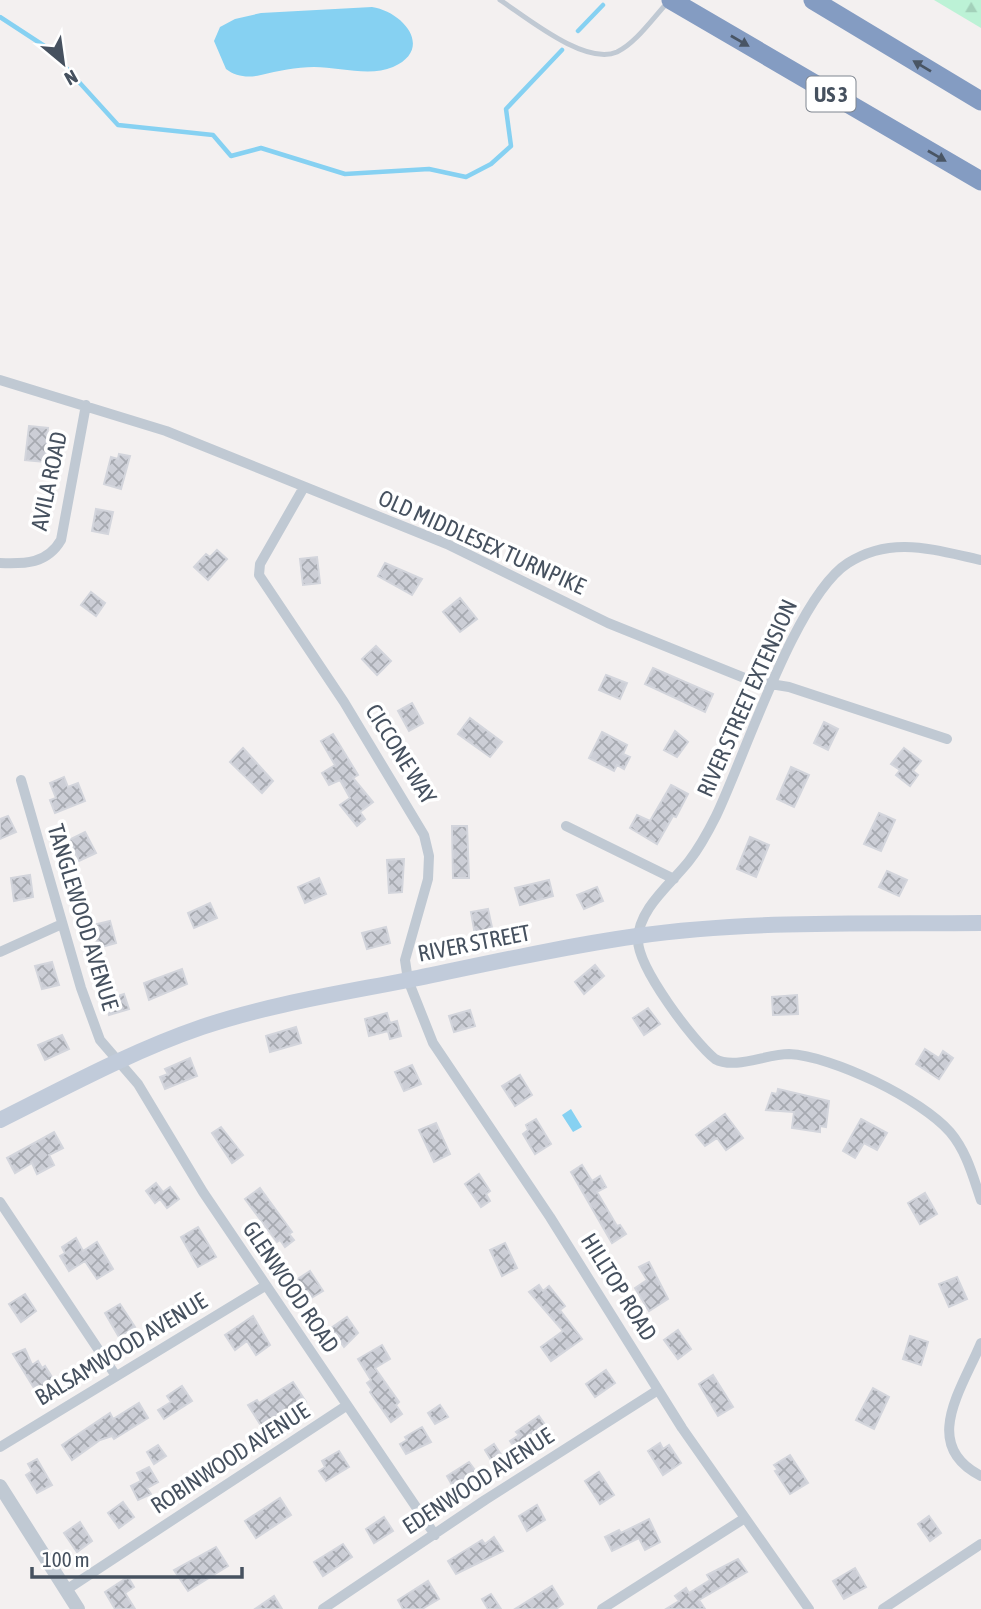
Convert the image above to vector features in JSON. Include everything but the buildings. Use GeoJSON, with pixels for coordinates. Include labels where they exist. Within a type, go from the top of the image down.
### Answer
{"type":"FeatureCollection","features":[{"type":"Feature","properties":{"kind":"highway"},"geometry":{"type":"LineString","coordinates":[[813,0],[981,101]]}},
{"type":"Feature","properties":{"kind":"highway","name":"US 3"},"geometry":{"type":"LineString","coordinates":[[674,2],[981,181]]}},
{"type":"Feature","properties":{"kind":"main road","name":"RIVER STREET"},"geometry":{"type":"LineString","coordinates":[[0,1120],[116,1062],[178,1036],[239,1016],[408,980],[638,936],[766,926],[981,923]]}},
{"type":"Feature","properties":{"kind":"street","name":"OLD MIDDLESEX TURNPIKE"},"geometry":{"type":"LineString","coordinates":[[0,380],[166,431],[447,544],[608,623],[752,681],[789,687],[947,739]]}},
{"type":"Feature","properties":{"kind":"street","name":"AVILA ROAD"},"geometry":{"type":"LineString","coordinates":[[0,563],[29,563],[42,559],[61,540],[86,405]]}},
{"type":"Feature","properties":{"kind":"street","name":"CICCONE WAY"},"geometry":{"type":"LineString","coordinates":[[304,487],[258,572],[263,584],[398,787],[424,835],[429,867],[425,894],[407,944],[408,980]]}},
{"type":"Feature","properties":{"kind":"street","name":"RIVER STREET EXTENSION"},"geometry":{"type":"LineString","coordinates":[[638,936],[645,914],[704,841],[814,600],[832,576],[849,563],[876,550],[912,545],[981,560]]}},
{"type":"Feature","properties":{"kind":"street","name":"TANGLEWOOD AVENUE"},"geometry":{"type":"LineString","coordinates":[[21,780],[92,1022],[103,1046],[116,1062]]}},
{"type":"Feature","properties":{"kind":"street"},"geometry":{"type":"LineString","coordinates":[[566,826],[674,879]]}},
{"type":"Feature","properties":{"kind":"street"},"geometry":{"type":"LineString","coordinates":[[0,952],[62,924]]}},
{"type":"Feature","properties":{"kind":"street"},"geometry":{"type":"LineString","coordinates":[[638,936],[640,956],[651,978],[715,1059],[729,1063],[776,1055],[808,1056],[845,1068],[886,1088],[934,1117],[950,1132],[964,1154],[981,1200]]}},
{"type":"Feature","properties":{"kind":"street","name":"HILLTOP ROAD"},"geometry":{"type":"LineString","coordinates":[[408,980],[440,1056],[550,1217],[659,1390],[809,1609]]}},
{"type":"Feature","properties":{"kind":"street","name":"GLENWOOD ROAD"},"geometry":{"type":"LineString","coordinates":[[116,1062],[134,1078],[153,1106],[203,1192],[435,1535]]}},
{"type":"Feature","properties":{"kind":"street"},"geometry":{"type":"LineString","coordinates":[[0,1202],[116,1376]]}},
{"type":"Feature","properties":{"kind":"street","name":"BALSAMWOOD AVENUE"},"geometry":{"type":"LineString","coordinates":[[0,1447],[265,1286]]}},
{"type":"Feature","properties":{"kind":"street"},"geometry":{"type":"LineString","coordinates":[[981,1343],[947,1428],[954,1453],[964,1468],[981,1476]]}},
{"type":"Feature","properties":{"kind":"street","name":"EDENWOOD AVENUE"},"geometry":{"type":"LineString","coordinates":[[323,1609],[659,1390]]}},
{"type":"Feature","properties":{"kind":"street","name":"ROBINWOOD AVENUE"},"geometry":{"type":"LineString","coordinates":[[66,1590],[346,1406]]}},
{"type":"Feature","properties":{"kind":"street"},"geometry":{"type":"LineString","coordinates":[[0,1486],[78,1609]]}},
{"type":"Feature","properties":{"kind":"street"},"geometry":{"type":"LineString","coordinates":[[603,1609],[745,1518]]}},
{"type":"Feature","properties":{"kind":"street"},"geometry":{"type":"LineString","coordinates":[[883,1609],[981,1544]]}},
{"type":"Feature","properties":{"kind":"lane"},"geometry":{"type":"LineString","coordinates":[[500,0],[576,48],[600,55],[622,49],[674,2]]}},
{"type":"Feature","properties":{"kind":"green space"},"geometry":{"type":"Polygon","coordinates":[[[934,0],[981,0],[981,28],[934,0]]]}},
{"type":"Feature","properties":{"kind":"water"},"geometry":{"type":"Polygon","coordinates":[[[372,7],[384,10],[404,23],[413,41],[412,51],[405,59],[384,70],[307,67],[243,76],[226,69],[214,41],[220,27],[235,19],[261,13],[372,7]]]}},
{"type":"Feature","properties":{"kind":"water"},"geometry":{"type":"Polygon","coordinates":[[[571,1109],[582,1127],[573,1132],[562,1115],[571,1109]]]}},
{"type":"Feature","properties":{"kind":"waterway"},"geometry":{"type":"LineString","coordinates":[[578,31],[603,5]]}},
{"type":"Feature","properties":{"kind":"waterway"},"geometry":{"type":"LineString","coordinates":[[0,17],[49,49],[118,125],[213,135],[231,156],[261,148],[345,174],[429,169],[466,177],[491,164],[511,146],[506,109],[562,50]]}}]}
